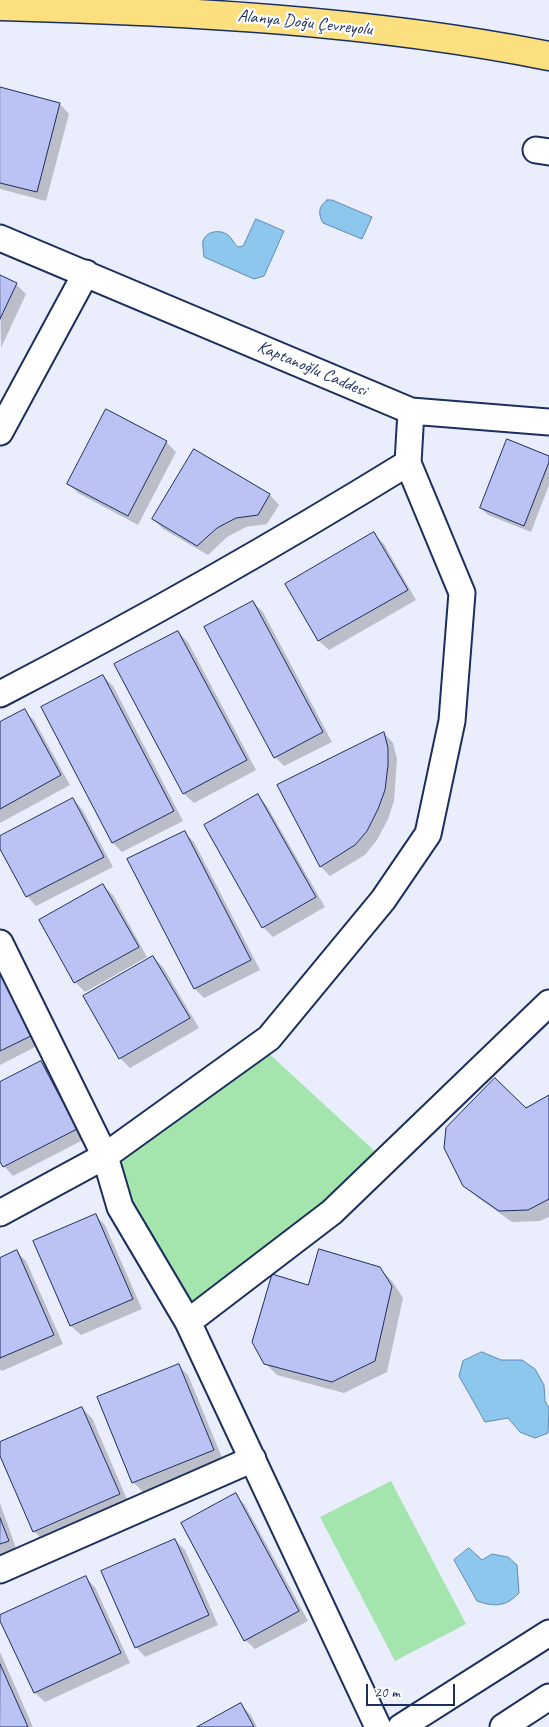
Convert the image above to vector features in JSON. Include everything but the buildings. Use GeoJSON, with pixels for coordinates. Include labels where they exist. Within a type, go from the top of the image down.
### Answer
{"type":"FeatureCollection","features":[{"type":"Feature","properties":{"kind":"highway","name":"Alanya Doğu Çevreyolu"},"geometry":{"type":"LineString","coordinates":[[0,6],[140,10],[280,19],[480,42],[549,56]]}},
{"type":"Feature","properties":{"kind":"street","name":"Kaptanoğlu Caddesi"},"geometry":{"type":"LineString","coordinates":[[0,238],[411,411],[549,422]]}},
{"type":"Feature","properties":{"kind":"street"},"geometry":{"type":"LineString","coordinates":[[0,432],[86,273]]}},
{"type":"Feature","properties":{"kind":"street"},"geometry":{"type":"LineString","coordinates":[[0,1213],[105,1156],[269,1038],[383,900],[428,834],[452,721],[462,593],[408,463],[411,411]]}},
{"type":"Feature","properties":{"kind":"street"},"geometry":{"type":"LineString","coordinates":[[0,694],[101,641],[333,509],[408,463]]}},
{"type":"Feature","properties":{"kind":"street"},"geometry":{"type":"LineString","coordinates":[[0,943],[105,1156],[120,1207],[188,1322],[378,1727]]}},
{"type":"Feature","properties":{"kind":"street"},"geometry":{"type":"LineString","coordinates":[[188,1322],[332,1212],[549,1003]]}},
{"type":"Feature","properties":{"kind":"street"},"geometry":{"type":"LineString","coordinates":[[0,1570],[253,1459]]}},
{"type":"Feature","properties":{"kind":"street"},"geometry":{"type":"LineString","coordinates":[[401,1727],[549,1633]]}},
{"type":"Feature","properties":{"kind":"street"},"geometry":{"type":"LineString","coordinates":[[503,1727],[549,1697]]}},
{"type":"Feature","properties":{"kind":"green space"},"geometry":{"type":"Polygon","coordinates":[[[265,1050],[380,1156],[330,1205],[190,1309],[127,1205],[115,1159],[265,1050]]]}},
{"type":"Feature","properties":{"kind":"green space"},"geometry":{"type":"Polygon","coordinates":[[[391,1481],[466,1624],[395,1661],[320,1517],[391,1481]]]}},
{"type":"Feature","properties":{"kind":"water"},"geometry":{"type":"Polygon","coordinates":[[[327,200],[332,200],[372,217],[362,239],[323,223],[320,211],[322,205],[327,200]]]}},
{"type":"Feature","properties":{"kind":"water"},"geometry":{"type":"Polygon","coordinates":[[[256,219],[284,231],[264,276],[254,279],[204,257],[203,241],[207,235],[214,232],[225,233],[238,247],[243,246],[256,219]]]}},
{"type":"Feature","properties":{"kind":"water"},"geometry":{"type":"Polygon","coordinates":[[[482,1352],[501,1360],[522,1360],[535,1369],[544,1385],[545,1401],[549,1408],[548,1433],[535,1438],[520,1432],[508,1418],[485,1422],[459,1376],[463,1361],[482,1352]]]}},
{"type":"Feature","properties":{"kind":"water"},"geometry":{"type":"Polygon","coordinates":[[[469,1548],[482,1560],[492,1554],[508,1557],[517,1565],[519,1593],[514,1598],[494,1605],[477,1601],[454,1560],[469,1548]]]}}]}
